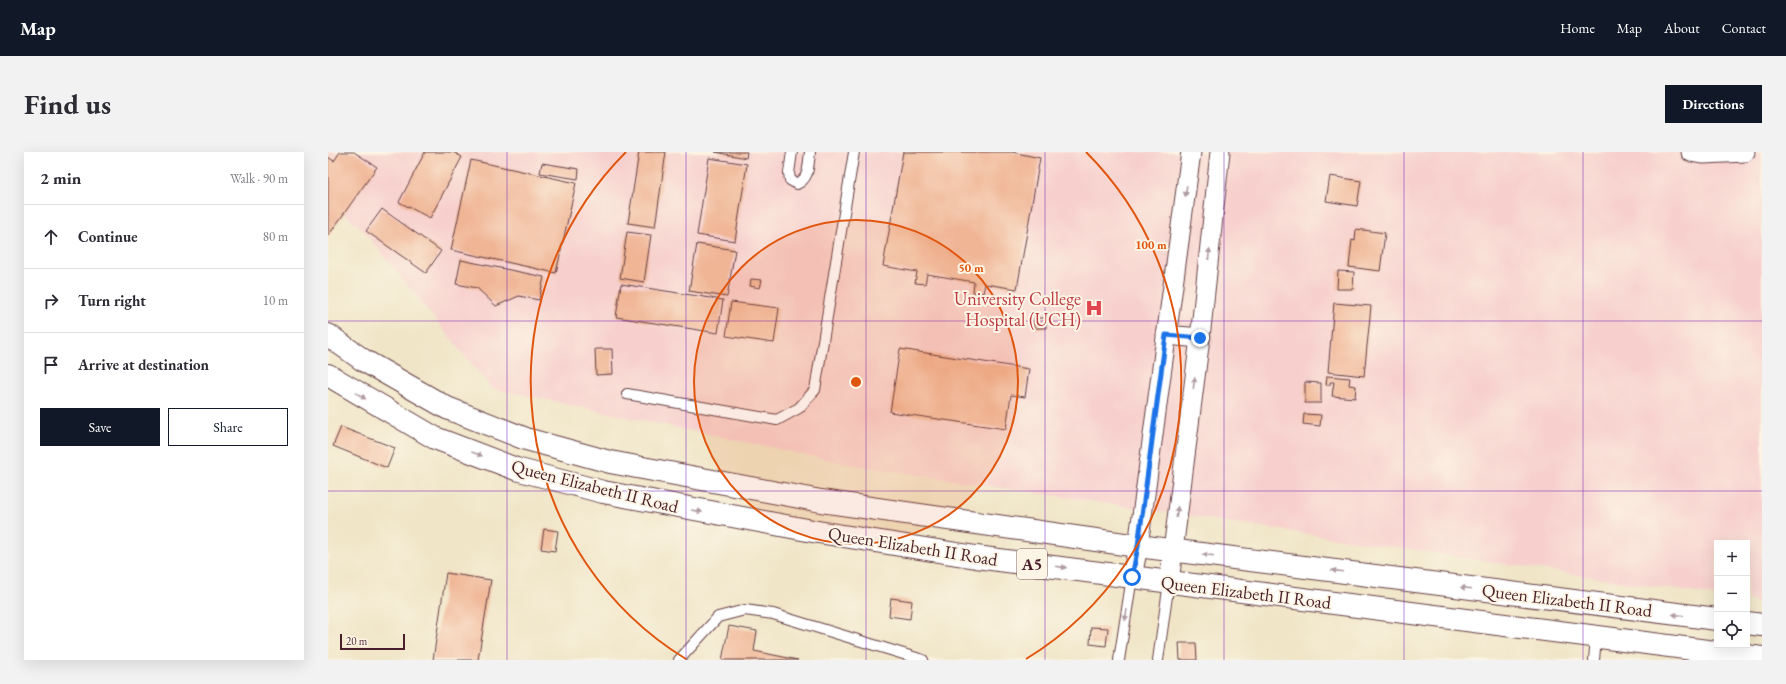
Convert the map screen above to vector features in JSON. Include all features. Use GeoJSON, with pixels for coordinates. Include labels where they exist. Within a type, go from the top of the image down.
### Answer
{"type":"FeatureCollection","features":[{"type":"Feature","properties":{"kind":"highway","name":"Queen Elizabeth II Road"},"geometry":{"type":"LineString","coordinates":[[328,335],[363,360],[447,408],[526,439],[610,462],[677,476],[829,502],[1172,551],[1714,620]]}},
{"type":"Feature","properties":{"kind":"highway","name":"Queen Elizabeth II Road"},"geometry":{"type":"LineString","coordinates":[[328,375],[435,438],[516,469],[603,492],[671,506],[818,532],[961,554],[1762,658]]}},
{"type":"Feature","properties":{"kind":"highway"},"geometry":{"type":"LineString","coordinates":[[671,506],[677,476]]}},
{"type":"Feature","properties":{"kind":"highway"},"geometry":{"type":"LineString","coordinates":[[1750,623],[1762,625]]}},
{"type":"Feature","properties":{"kind":"street"},"geometry":{"type":"LineString","coordinates":[[1132,577],[1138,546],[1191,152]]}},
{"type":"Feature","properties":{"kind":"street"},"geometry":{"type":"LineString","coordinates":[[1168,582],[1200,338],[1220,152]]}},
{"type":"Feature","properties":{"kind":"street"},"geometry":{"type":"LineString","coordinates":[[1700,153],[1745,152]]}},
{"type":"Feature","properties":{"kind":"street"},"geometry":{"type":"LineString","coordinates":[[1166,335],[1200,338]]}},
{"type":"Feature","properties":{"kind":"lane"},"geometry":{"type":"LineString","coordinates":[[792,152],[789,173],[790,180],[796,184],[804,181],[807,174],[810,152]]}},
{"type":"Feature","properties":{"kind":"lane"},"geometry":{"type":"LineString","coordinates":[[627,394],[777,420],[799,408],[815,390],[854,152]]}},
{"type":"Feature","properties":{"kind":"lane"},"geometry":{"type":"LineString","coordinates":[[1119,660],[1132,577]]}},
{"type":"Feature","properties":{"kind":"lane"},"geometry":{"type":"LineString","coordinates":[[1158,660],[1168,582]]}},
{"type":"Feature","properties":{"kind":"lane"},"geometry":{"type":"LineString","coordinates":[[678,660],[718,617],[745,610],[772,614],[923,660]]}},
{"type":"Feature","properties":{"kind":"lane"},"geometry":{"type":"LineString","coordinates":[[1594,660],[1596,637]]}},
{"type":"Feature","properties":{"kind":"shaded area","name":"University College Hospital (UCH)"},"geometry":{"type":"Polygon","coordinates":[[[328,152],[1762,152],[1762,603],[1750,601],[1750,540],[1714,540],[1714,596],[853,465],[491,388],[361,228],[328,200],[328,152]]]}},
{"type":"Feature","properties":{"kind":"building"},"geometry":{"type":"Polygon","coordinates":[[[340,152],[354,152],[377,167],[328,236],[328,157],[334,161],[340,152]]]}},
{"type":"Feature","properties":{"kind":"building"},"geometry":{"type":"Polygon","coordinates":[[[425,152],[453,152],[462,157],[430,218],[399,202],[425,152]]]}},
{"type":"Feature","properties":{"kind":"building"},"geometry":{"type":"Polygon","coordinates":[[[639,152],[666,152],[655,227],[628,223],[639,152]]]}},
{"type":"Feature","properties":{"kind":"building"},"geometry":{"type":"Polygon","coordinates":[[[715,152],[747,152],[746,158],[715,152]]]}},
{"type":"Feature","properties":{"kind":"building"},"geometry":{"type":"Polygon","coordinates":[[[903,152],[1012,152],[1040,158],[1017,289],[985,284],[983,293],[973,292],[974,282],[927,274],[925,284],[915,283],[917,272],[883,266],[903,152]]]}},
{"type":"Feature","properties":{"kind":"building"},"geometry":{"type":"Polygon","coordinates":[[[709,158],[747,164],[735,241],[697,235],[709,158]]]}},
{"type":"Feature","properties":{"kind":"building"},"geometry":{"type":"Polygon","coordinates":[[[471,160],[576,183],[556,273],[451,250],[471,160]]]}},
{"type":"Feature","properties":{"kind":"building"},"geometry":{"type":"Polygon","coordinates":[[[542,163],[579,169],[578,179],[540,173],[542,163]]]}},
{"type":"Feature","properties":{"kind":"building"},"geometry":{"type":"Polygon","coordinates":[[[1330,176],[1361,181],[1357,206],[1326,201],[1330,176]]]}},
{"type":"Feature","properties":{"kind":"building"},"geometry":{"type":"Polygon","coordinates":[[[382,209],[441,251],[426,273],[366,231],[382,209]]]}},
{"type":"Feature","properties":{"kind":"building"},"geometry":{"type":"Polygon","coordinates":[[[1356,229],[1385,233],[1380,271],[1349,267],[1352,240],[1355,241],[1356,229]]]}},
{"type":"Feature","properties":{"kind":"building"},"geometry":{"type":"Polygon","coordinates":[[[627,232],[651,235],[644,282],[620,278],[627,232]]]}},
{"type":"Feature","properties":{"kind":"building"},"geometry":{"type":"Polygon","coordinates":[[[697,244],[735,250],[727,297],[689,291],[697,244]]]}},
{"type":"Feature","properties":{"kind":"building"},"geometry":{"type":"Polygon","coordinates":[[[461,260],[544,277],[539,300],[519,296],[496,306],[477,288],[456,284],[461,260]]]}},
{"type":"Feature","properties":{"kind":"building"},"geometry":{"type":"Polygon","coordinates":[[[1338,271],[1354,272],[1353,289],[1337,289],[1338,271]]]}},
{"type":"Feature","properties":{"kind":"building"},"geometry":{"type":"Polygon","coordinates":[[[751,279],[762,280],[760,288],[750,286],[751,279]]]}},
{"type":"Feature","properties":{"kind":"building"},"geometry":{"type":"Polygon","coordinates":[[[621,284],[723,300],[718,333],[616,317],[621,284]]]}},
{"type":"Feature","properties":{"kind":"building"},"geometry":{"type":"Polygon","coordinates":[[[731,302],[779,308],[774,343],[726,336],[731,302]]]}},
{"type":"Feature","properties":{"kind":"building"},"geometry":{"type":"Polygon","coordinates":[[[1334,303],[1371,306],[1364,376],[1328,372],[1334,303]]]}},
{"type":"Feature","properties":{"kind":"building"},"geometry":{"type":"Polygon","coordinates":[[[1034,318],[1046,318],[1046,328],[1034,328],[1034,318]]]}},
{"type":"Feature","properties":{"kind":"building"},"geometry":{"type":"Polygon","coordinates":[[[595,349],[612,349],[613,374],[596,375],[595,349]]]}},
{"type":"Feature","properties":{"kind":"building"},"geometry":{"type":"Polygon","coordinates":[[[900,349],[1029,369],[1025,397],[1011,395],[1006,429],[890,412],[900,349]]]}},
{"type":"Feature","properties":{"kind":"building"},"geometry":{"type":"Polygon","coordinates":[[[1327,376],[1350,378],[1349,385],[1356,386],[1355,398],[1332,396],[1334,382],[1330,382],[1330,385],[1326,385],[1327,376]]]}},
{"type":"Feature","properties":{"kind":"building"},"geometry":{"type":"Polygon","coordinates":[[[1305,382],[1321,383],[1321,403],[1305,403],[1305,382]]]}},
{"type":"Feature","properties":{"kind":"building"},"geometry":{"type":"Polygon","coordinates":[[[1304,414],[1321,415],[1320,426],[1303,424],[1304,414]]]}},
{"type":"Feature","properties":{"kind":"building"},"geometry":{"type":"Polygon","coordinates":[[[341,427],[395,448],[387,468],[333,446],[341,427]]]}},
{"type":"Feature","properties":{"kind":"building"},"geometry":{"type":"Polygon","coordinates":[[[544,529],[558,531],[555,551],[541,549],[544,529]]]}},
{"type":"Feature","properties":{"kind":"building"},"geometry":{"type":"Polygon","coordinates":[[[446,573],[491,580],[478,660],[433,660],[446,573]]]}},
{"type":"Feature","properties":{"kind":"building"},"geometry":{"type":"Polygon","coordinates":[[[891,598],[912,601],[910,619],[889,616],[891,598]]]}},
{"type":"Feature","properties":{"kind":"building"},"geometry":{"type":"Polygon","coordinates":[[[729,626],[757,631],[754,651],[798,660],[722,660],[729,626]]]}},
{"type":"Feature","properties":{"kind":"building"},"geometry":{"type":"Polygon","coordinates":[[[1091,627],[1108,628],[1106,646],[1090,644],[1091,627]]]}},
{"type":"Feature","properties":{"kind":"building"},"geometry":{"type":"Polygon","coordinates":[[[1179,643],[1196,643],[1197,660],[1180,660],[1179,643]]]}},
{"type":"Feature","properties":{"kind":"place","name":"University College Hospital (UCH)"},"geometry":{"type":"Point","coordinates":[1094,308]}},
{"type":"Feature","properties":{"kind":"route"},"geometry":{"type":"LineString","coordinates":[[1132,577],[1138,546],[1166,335],[1200,338]]}}]}
